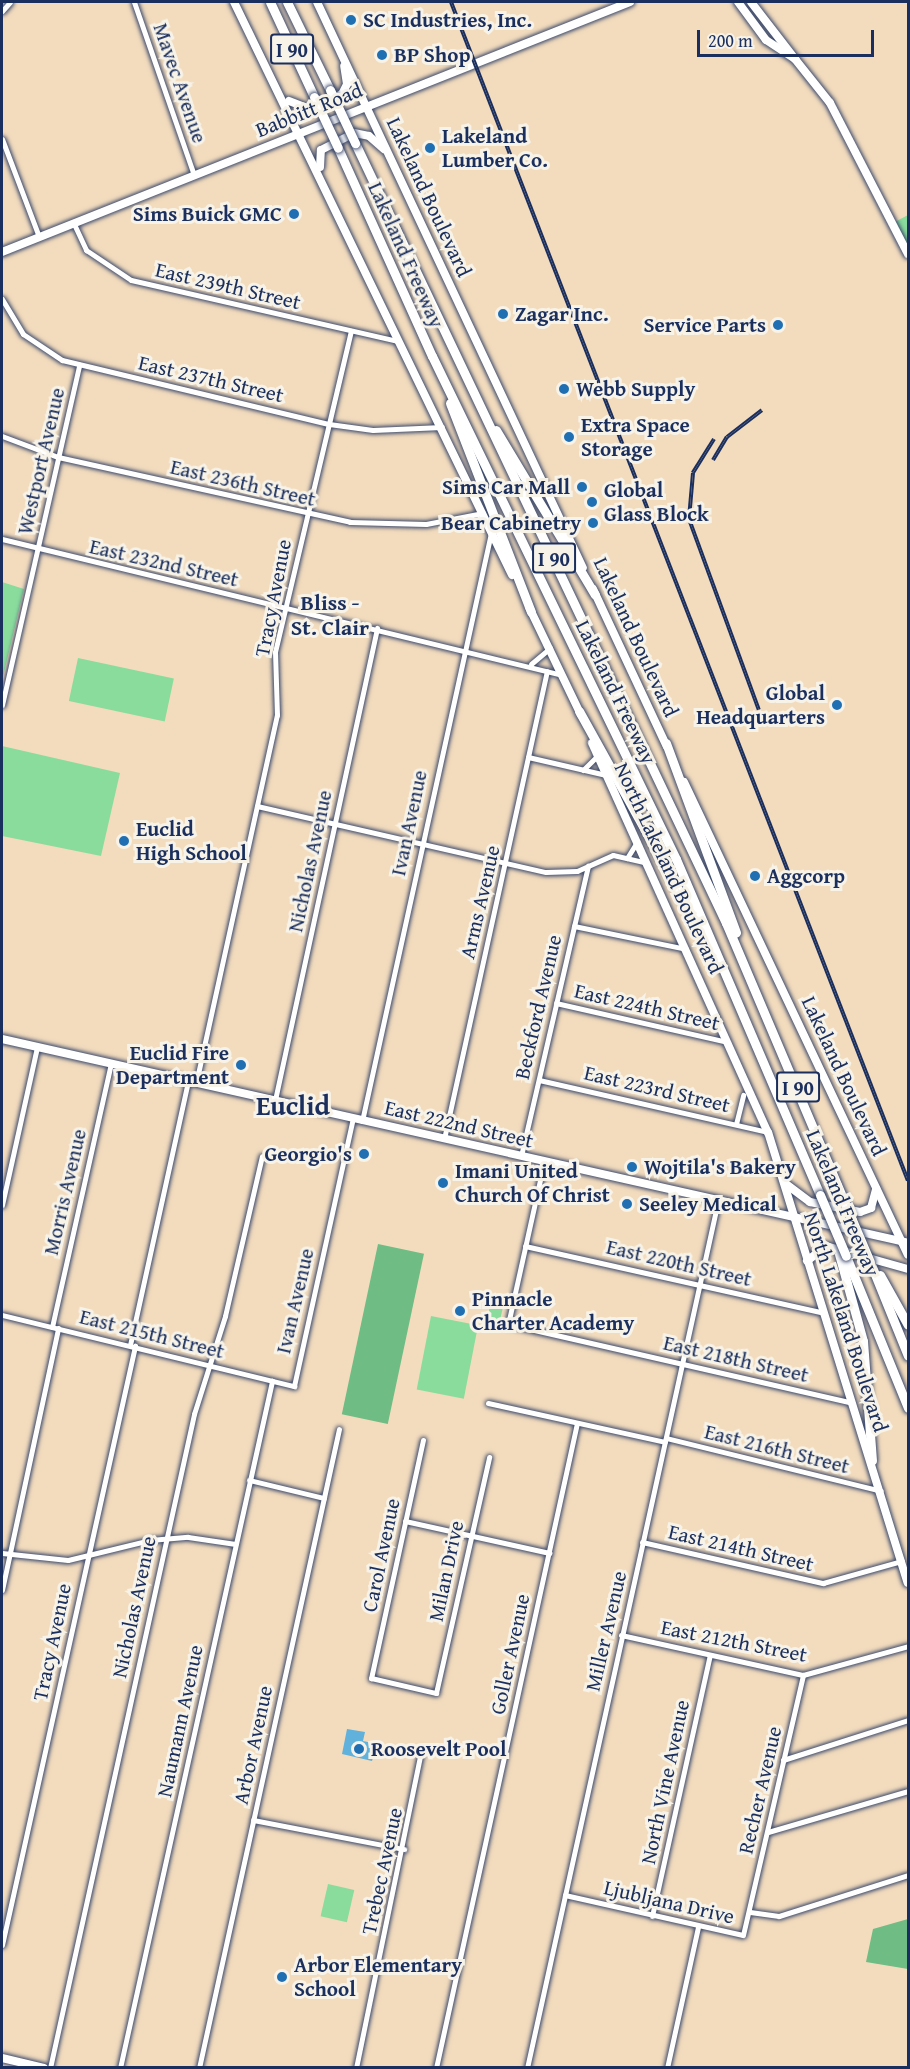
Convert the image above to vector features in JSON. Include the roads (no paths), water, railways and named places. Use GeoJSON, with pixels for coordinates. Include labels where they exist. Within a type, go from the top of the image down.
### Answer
{"type":"FeatureCollection","features":[{"type":"Feature","properties":{"kind":"highway","name":"Lakeland Freeway"},"geometry":{"type":"LineString","coordinates":[[270,2],[432,356],[727,974],[820,1195],[842,1255],[909,1408]]}},
{"type":"Feature","properties":{"kind":"highway","name":"Lakeland Freeway"},"geometry":{"type":"LineString","coordinates":[[287,2],[750,974],[909,1356]]}},
{"type":"Feature","properties":{"kind":"highway"},"geometry":{"type":"LineString","coordinates":[[432,356],[531,612]]}},
{"type":"Feature","properties":{"kind":"highway"},"geometry":{"type":"LineString","coordinates":[[472,393],[596,595]]}},
{"type":"Feature","properties":{"kind":"highway"},"geometry":{"type":"LineString","coordinates":[[579,711],[727,974]]}},
{"type":"Feature","properties":{"kind":"highway"},"geometry":{"type":"LineString","coordinates":[[666,743],[750,974]]}},
{"type":"Feature","properties":{"kind":"highway"},"geometry":{"type":"LineString","coordinates":[[842,1255],[862,1341],[872,1461]]}},
{"type":"Feature","properties":{"kind":"highway"},"geometry":{"type":"LineString","coordinates":[[870,1262],[909,1325]]}},
{"type":"Feature","properties":{"kind":"street"},"geometry":{"type":"LineString","coordinates":[[2,11],[10,2]]}},
{"type":"Feature","properties":{"kind":"street","name":"Mavec Avenue"},"geometry":{"type":"LineString","coordinates":[[134,2],[194,175]]}},
{"type":"Feature","properties":{"kind":"street","name":"North Lakeland Boulevard"},"geometry":{"type":"LineString","coordinates":[[234,2],[302,134],[492,533],[563,675],[768,1132],[909,1583]]}},
{"type":"Feature","properties":{"kind":"street","name":"Lakeland Boulevard"},"geometry":{"type":"LineString","coordinates":[[317,2],[876,1186],[905,1242],[909,1255]]}},
{"type":"Feature","properties":{"kind":"street","name":"Babbitt Road"},"geometry":{"type":"LineString","coordinates":[[2,252],[302,134],[366,105],[630,2]]}},
{"type":"Feature","properties":{"kind":"street"},"geometry":{"type":"LineString","coordinates":[[738,2],[765,39],[795,59]]}},
{"type":"Feature","properties":{"kind":"street"},"geometry":{"type":"LineString","coordinates":[[751,2],[830,103],[909,254]]}},
{"type":"Feature","properties":{"kind":"street"},"geometry":{"type":"LineString","coordinates":[[280,90],[304,109],[342,94],[347,84],[340,51]]}},
{"type":"Feature","properties":{"kind":"street"},"geometry":{"type":"LineString","coordinates":[[322,177],[321,150],[354,133],[369,136],[387,152]]}},
{"type":"Feature","properties":{"kind":"street"},"geometry":{"type":"LineString","coordinates":[[2,139],[39,237]]}},
{"type":"Feature","properties":{"kind":"street","name":"East 239th Street"},"geometry":{"type":"LineString","coordinates":[[74,224],[86,250],[131,280],[400,342]]}},
{"type":"Feature","properties":{"kind":"street","name":"East 237th Street"},"geometry":{"type":"LineString","coordinates":[[2,299],[23,334],[42,352],[79,365],[329,424],[373,430],[442,427]]}},
{"type":"Feature","properties":{"kind":"street","name":"Tracy Avenue"},"geometry":{"type":"LineString","coordinates":[[2,1945],[132,1345],[277,715],[275,652],[351,331]]}},
{"type":"Feature","properties":{"kind":"street","name":"Westport Avenue"},"geometry":{"type":"LineString","coordinates":[[2,705],[79,365]]}},
{"type":"Feature","properties":{"kind":"street","name":"East 236th Street"},"geometry":{"type":"LineString","coordinates":[[2,436],[58,457],[306,515],[386,526],[483,513]]}},
{"type":"Feature","properties":{"kind":"street","name":"Ivan Avenue"},"geometry":{"type":"LineString","coordinates":[[362,1120],[492,533]]}},
{"type":"Feature","properties":{"kind":"street","name":"East 232nd Street"},"geometry":{"type":"LineString","coordinates":[[2,539],[37,550],[530,664]]}},
{"type":"Feature","properties":{"kind":"street","name":"Nicholas Avenue"},"geometry":{"type":"LineString","coordinates":[[275,1101],[377,628]]}},
{"type":"Feature","properties":{"kind":"street"},"geometry":{"type":"LineString","coordinates":[[549,648],[530,664],[563,675]]}},
{"type":"Feature","properties":{"kind":"street","name":"Arms Avenue"},"geometry":{"type":"LineString","coordinates":[[444,1139],[547,671]]}},
{"type":"Feature","properties":{"kind":"street"},"geometry":{"type":"LineString","coordinates":[[583,770],[598,755]]}},
{"type":"Feature","properties":{"kind":"street"},"geometry":{"type":"LineString","coordinates":[[528,757],[606,775]]}},
{"type":"Feature","properties":{"kind":"street"},"geometry":{"type":"LineString","coordinates":[[257,806],[562,874],[613,855],[647,863]]}},
{"type":"Feature","properties":{"kind":"street"},"geometry":{"type":"LineString","coordinates":[[627,859],[637,842]]}},
{"type":"Feature","properties":{"kind":"street","name":"Beckford Avenue"},"geometry":{"type":"LineString","coordinates":[[521,1156],[588,865]]}},
{"type":"Feature","properties":{"kind":"street"},"geometry":{"type":"LineString","coordinates":[[574,926],[686,949]]}},
{"type":"Feature","properties":{"kind":"street","name":"East 224th Street"},"geometry":{"type":"LineString","coordinates":[[556,1003],[730,1043]]}},
{"type":"Feature","properties":{"kind":"street"},"geometry":{"type":"LineString","coordinates":[[709,1038],[721,1023]]}},
{"type":"Feature","properties":{"kind":"street","name":"East 222nd Street"},"geometry":{"type":"LineString","coordinates":[[2,1039],[905,1242]]}},
{"type":"Feature","properties":{"kind":"street"},"geometry":{"type":"LineString","coordinates":[[2,1205],[37,1047]]}},
{"type":"Feature","properties":{"kind":"street","name":"Morris Avenue"},"geometry":{"type":"LineString","coordinates":[[2,1590],[111,1064]]}},
{"type":"Feature","properties":{"kind":"street","name":"East 223rd Street"},"geometry":{"type":"LineString","coordinates":[[539,1080],[768,1132]]}},
{"type":"Feature","properties":{"kind":"street"},"geometry":{"type":"LineString","coordinates":[[736,1124],[743,1095]]}},
{"type":"Feature","properties":{"kind":"street","name":"Ivan Avenue"},"geometry":{"type":"LineString","coordinates":[[294,1386],[353,1118]]}},
{"type":"Feature","properties":{"kind":"street","name":"Nicholas Avenue"},"geometry":{"type":"LineString","coordinates":[[50,2067],[166,1539],[262,1156]]}},
{"type":"Feature","properties":{"kind":"street"},"geometry":{"type":"LineString","coordinates":[[525,1246],[544,1162]]}},
{"type":"Feature","properties":{"kind":"street"},"geometry":{"type":"LineString","coordinates":[[784,1184],[810,1202],[860,1212],[874,1204],[876,1186]]}},
{"type":"Feature","properties":{"kind":"street","name":"Miller Avenue"},"geometry":{"type":"LineString","coordinates":[[527,2067],[718,1201]]}},
{"type":"Feature","properties":{"kind":"street","name":"East 220th Street"},"geometry":{"type":"LineString","coordinates":[[525,1246],[825,1314]]}},
{"type":"Feature","properties":{"kind":"street","name":"East 218th Street"},"geometry":{"type":"LineString","coordinates":[[525,1246],[508,1324],[852,1403]]}},
{"type":"Feature","properties":{"kind":"street"},"geometry":{"type":"LineString","coordinates":[[807,1261],[826,1246],[909,1269]]}},
{"type":"Feature","properties":{"kind":"street","name":"East 215th Street"},"geometry":{"type":"LineString","coordinates":[[2,1315],[294,1386]]}},
{"type":"Feature","properties":{"kind":"street","name":"Naumann Avenue"},"geometry":{"type":"LineString","coordinates":[[120,2067],[272,1381]]}},
{"type":"Feature","properties":{"kind":"street","name":"East 216th Street"},"geometry":{"type":"LineString","coordinates":[[488,1402],[577,1423],[665,1440],[881,1491]]}},
{"type":"Feature","properties":{"kind":"street","name":"Goller Avenue"},"geometry":{"type":"LineString","coordinates":[[436,2067],[577,1423]]}},
{"type":"Feature","properties":{"kind":"street","name":"Arbor Avenue"},"geometry":{"type":"LineString","coordinates":[[199,2067],[339,1429]]}},
{"type":"Feature","properties":{"kind":"street","name":"Carol Avenue"},"geometry":{"type":"LineString","coordinates":[[423,1440],[371,1678],[436,1693]]}},
{"type":"Feature","properties":{"kind":"street","name":"Milan Drive"},"geometry":{"type":"LineString","coordinates":[[436,1693],[489,1456]]}},
{"type":"Feature","properties":{"kind":"street"},"geometry":{"type":"LineString","coordinates":[[249,1480],[324,1498]]}},
{"type":"Feature","properties":{"kind":"street"},"geometry":{"type":"LineString","coordinates":[[405,1521],[549,1553]]}},
{"type":"Feature","properties":{"kind":"street"},"geometry":{"type":"LineString","coordinates":[[2,1553],[56,1560],[88,1556],[166,1539],[235,1544]]}},
{"type":"Feature","properties":{"kind":"street","name":"East 214th Street"},"geometry":{"type":"LineString","coordinates":[[642,1542],[823,1583],[902,1561]]}},
{"type":"Feature","properties":{"kind":"street","name":"East 212th Street"},"geometry":{"type":"LineString","coordinates":[[621,1635],[803,1675],[909,1646]]}},
{"type":"Feature","properties":{"kind":"street","name":"North Vine Avenue"},"geometry":{"type":"LineString","coordinates":[[652,1916],[710,1655]]}},
{"type":"Feature","properties":{"kind":"street","name":"Recher Avenue"},"geometry":{"type":"LineString","coordinates":[[750,1912],[803,1675]]}},
{"type":"Feature","properties":{"kind":"street"},"geometry":{"type":"LineString","coordinates":[[783,1760],[909,1720]]}},
{"type":"Feature","properties":{"kind":"street","name":"Trebec Avenue"},"geometry":{"type":"LineString","coordinates":[[356,2067],[404,1849],[421,1751]]}},
{"type":"Feature","properties":{"kind":"street"},"geometry":{"type":"LineString","coordinates":[[768,1832],[909,1791]]}},
{"type":"Feature","properties":{"kind":"street"},"geometry":{"type":"LineString","coordinates":[[254,1820],[404,1849]]}},
{"type":"Feature","properties":{"kind":"street"},"geometry":{"type":"LineString","coordinates":[[750,1912],[779,1916],[909,1875]]}},
{"type":"Feature","properties":{"kind":"street","name":"Ljubljana Drive"},"geometry":{"type":"LineString","coordinates":[[565,1895],[698,1927],[743,1935],[750,1912]]}},
{"type":"Feature","properties":{"kind":"street"},"geometry":{"type":"LineString","coordinates":[[667,2067],[698,1927]]}},
{"type":"Feature","properties":{"kind":"street"},"geometry":{"type":"LineString","coordinates":[[2,2058],[44,2067]]}},
{"type":"Feature","properties":{"kind":"water","name":"Roosevelt Pool"},"geometry":{"type":"Polygon","coordinates":[[[347,1729],[365,1732],[363,1741],[377,1744],[372,1761],[342,1754],[347,1729]]]}},
{"type":"Feature","properties":{"kind":"railway"},"geometry":{"type":"LineString","coordinates":[[451,2],[908,1181]]}},
{"type":"Feature","properties":{"kind":"railway"},"geometry":{"type":"LineString","coordinates":[[713,460],[727,437],[762,410]]}},
{"type":"Feature","properties":{"kind":"railway"},"geometry":{"type":"LineString","coordinates":[[714,439],[693,473],[689,519],[759,710]]}},
{"type":"Feature","properties":{"kind":"place","name":"SC Industries, Inc."},"geometry":{"type":"Point","coordinates":[351,20]}},
{"type":"Feature","properties":{"kind":"place","name":"BP Shop"},"geometry":{"type":"Point","coordinates":[382,55]}},
{"type":"Feature","properties":{"kind":"place","name":"Lakeland Lumber Co."},"geometry":{"type":"Point","coordinates":[430,148]}},
{"type":"Feature","properties":{"kind":"place","name":"Sims Buick GMC"},"geometry":{"type":"Point","coordinates":[294,214]}},
{"type":"Feature","properties":{"kind":"place","name":"Zagar Inc."},"geometry":{"type":"Point","coordinates":[503,314]}},
{"type":"Feature","properties":{"kind":"place","name":"Service Parts"},"geometry":{"type":"Point","coordinates":[778,325]}},
{"type":"Feature","properties":{"kind":"place","name":"Webb Supply"},"geometry":{"type":"Point","coordinates":[564,389]}},
{"type":"Feature","properties":{"kind":"place","name":"Extra Space Storage"},"geometry":{"type":"Point","coordinates":[569,437]}},
{"type":"Feature","properties":{"kind":"place","name":"Sims Car Mall"},"geometry":{"type":"Point","coordinates":[582,487]}},
{"type":"Feature","properties":{"kind":"place","name":"Global Glass Block"},"geometry":{"type":"Point","coordinates":[592,502]}},
{"type":"Feature","properties":{"kind":"place","name":"Bear Cabinetry"},"geometry":{"type":"Point","coordinates":[593,523]}},
{"type":"Feature","properties":{"kind":"place","name":"Global Headquarters"},"geometry":{"type":"Point","coordinates":[837,705]}},
{"type":"Feature","properties":{"kind":"place","name":"Euclid High School"},"geometry":{"type":"Point","coordinates":[124,841]}},
{"type":"Feature","properties":{"kind":"place","name":"Aggcorp"},"geometry":{"type":"Point","coordinates":[755,876]}},
{"type":"Feature","properties":{"kind":"place","name":"Euclid Fire Department"},"geometry":{"type":"Point","coordinates":[241,1065]}},
{"type":"Feature","properties":{"kind":"place","name":"Georgio's"},"geometry":{"type":"Point","coordinates":[364,1154]}},
{"type":"Feature","properties":{"kind":"place","name":"Wojtila's Bakery"},"geometry":{"type":"Point","coordinates":[632,1167]}},
{"type":"Feature","properties":{"kind":"place","name":"Imani United Church Of Christ"},"geometry":{"type":"Point","coordinates":[443,1183]}},
{"type":"Feature","properties":{"kind":"place","name":"Seeley Medical"},"geometry":{"type":"Point","coordinates":[627,1204]}},
{"type":"Feature","properties":{"kind":"place","name":"Pinnacle Charter Academy"},"geometry":{"type":"Point","coordinates":[460,1311]}},
{"type":"Feature","properties":{"kind":"place","name":"Roosevelt Pool"},"geometry":{"type":"Point","coordinates":[359,1749]}},
{"type":"Feature","properties":{"kind":"place","name":"Arbor Elementary School"},"geometry":{"type":"Point","coordinates":[282,1977]}},
{"type":"Feature","properties":{"kind":"district","name":"Bliss - St. Clair"},"geometry":{"type":"Point","coordinates":[330,614]}},
{"type":"Feature","properties":{"kind":"district","name":"Euclid"},"geometry":{"type":"Point","coordinates":[293,1106]}}]}
